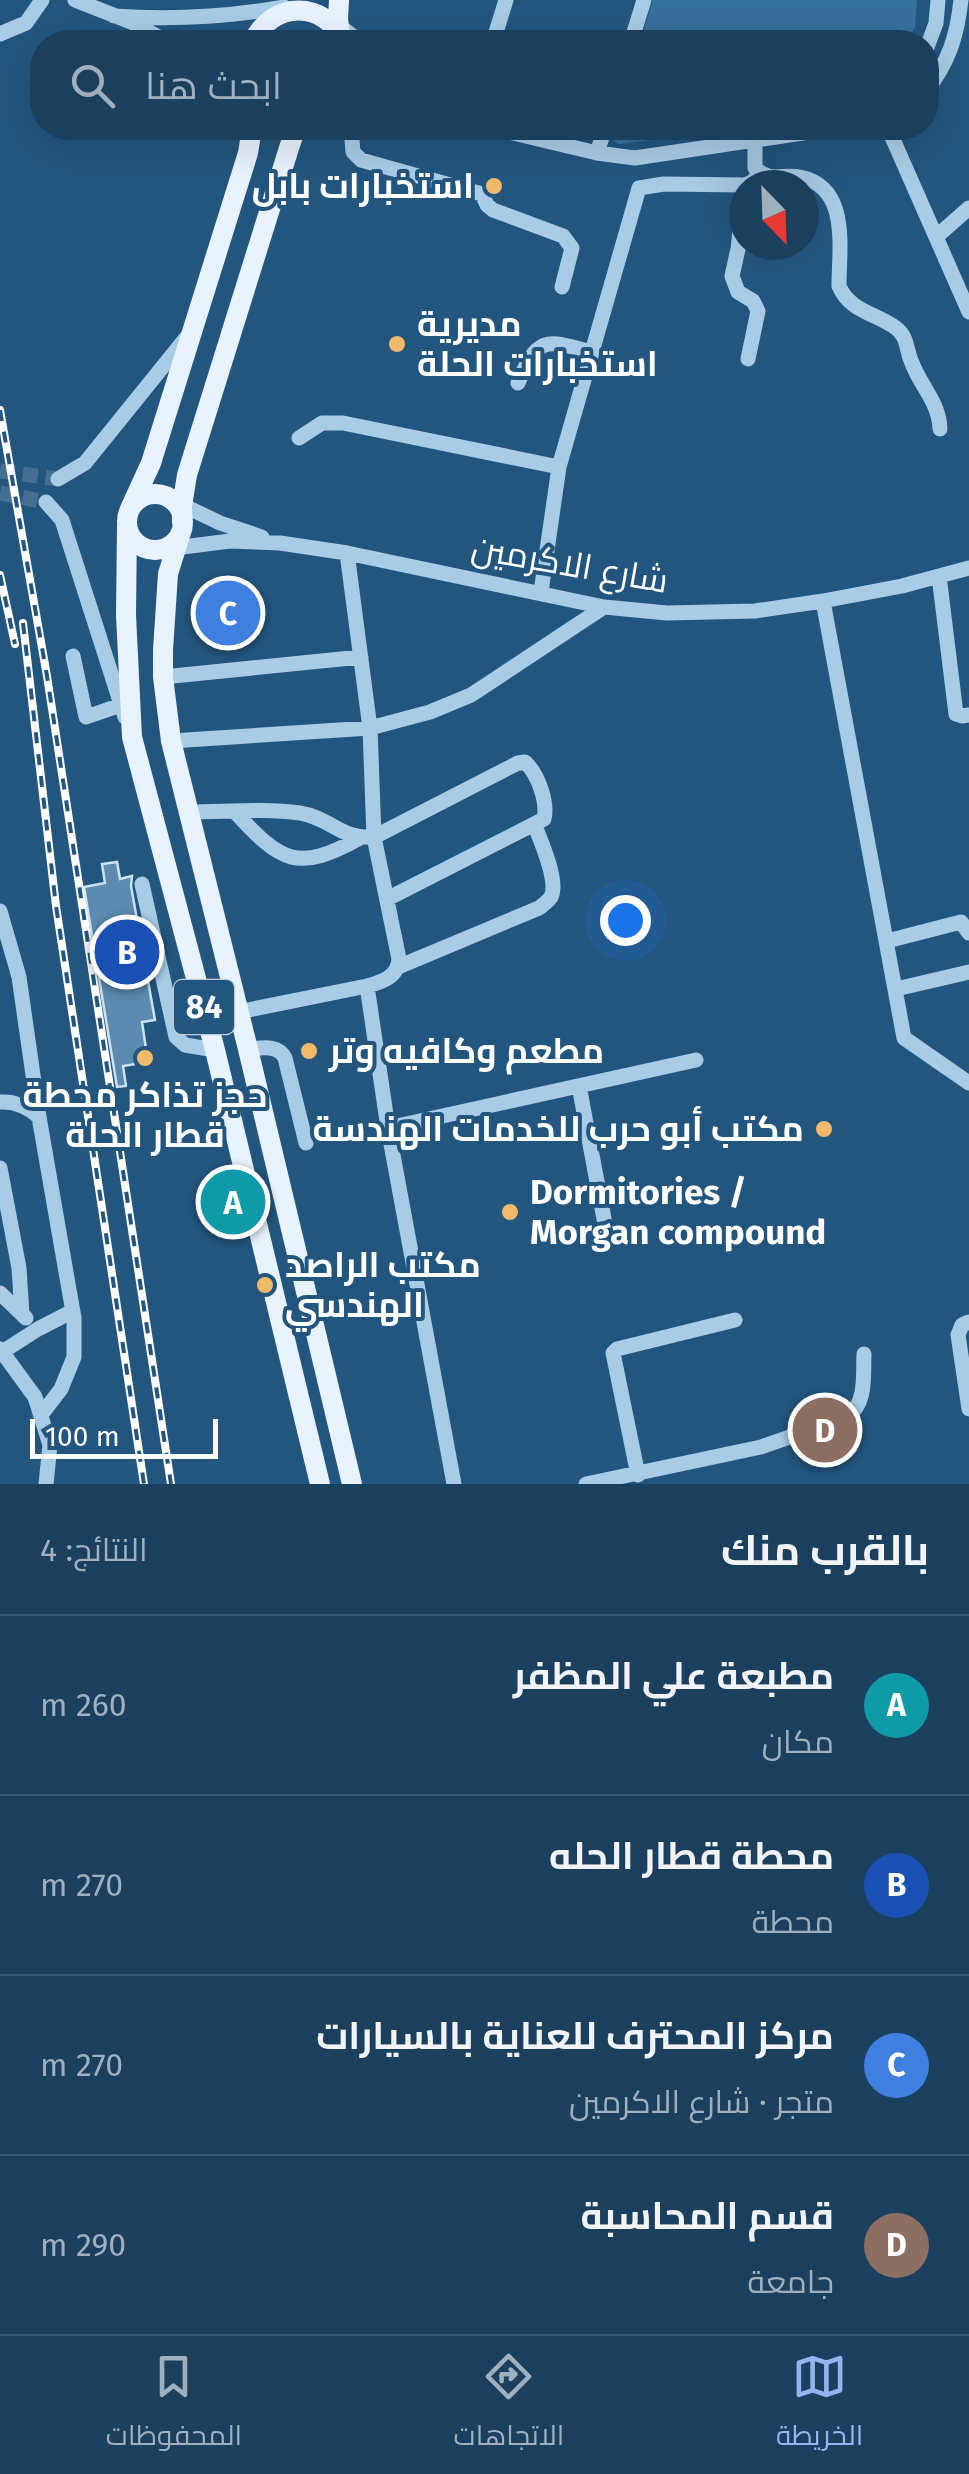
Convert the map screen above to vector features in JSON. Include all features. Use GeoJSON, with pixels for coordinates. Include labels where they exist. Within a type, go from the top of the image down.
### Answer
{"type":"FeatureCollection","features":[{"type":"Feature","properties":{"kind":"main road"},"geometry":{"type":"LineString","coordinates":[[259,30],[285,6],[317,9],[342,27]]}},
{"type":"Feature","properties":{"kind":"main road","name":"84"},"geometry":{"type":"LineString","coordinates":[[250,140],[151,463],[129,517],[126,615],[132,737],[222,1079],[320,1484]]}},
{"type":"Feature","properties":{"kind":"main road","name":"84"},"geometry":{"type":"LineString","coordinates":[[292,140],[175,526],[168,574],[163,677],[171,742],[352,1484]]}},
{"type":"Feature","properties":{"kind":"main road"},"geometry":{"type":"LineString","coordinates":[[152,494],[175,526],[141,547],[129,534],[129,517],[144,497],[152,494]]}},
{"type":"Feature","properties":{"kind":"main road"},"geometry":{"type":"LineString","coordinates":[[212,1040],[234,1034],[240,1019]]}},
{"type":"Feature","properties":{"kind":"main road"},"geometry":{"type":"LineString","coordinates":[[222,1079],[235,1067],[254,1072]]}},
{"type":"Feature","properties":{"kind":"street"},"geometry":{"type":"LineString","coordinates":[[0,34],[26,22],[42,0]]}},
{"type":"Feature","properties":{"kind":"street"},"geometry":{"type":"LineString","coordinates":[[75,0],[143,30]]}},
{"type":"Feature","properties":{"kind":"street"},"geometry":{"type":"LineString","coordinates":[[497,30],[506,0]]}},
{"type":"Feature","properties":{"kind":"street"},"geometry":{"type":"LineString","coordinates":[[635,30],[644,0]]}},
{"type":"Feature","properties":{"kind":"street"},"geometry":{"type":"LineString","coordinates":[[933,30],[938,0]]}},
{"type":"Feature","properties":{"kind":"street"},"geometry":{"type":"LineString","coordinates":[[939,71],[958,31],[961,0]]}},
{"type":"Feature","properties":{"kind":"street"},"geometry":{"type":"LineString","coordinates":[[114,16],[195,18],[285,6]]}},
{"type":"Feature","properties":{"kind":"street"},"geometry":{"type":"LineString","coordinates":[[352,140],[352,152],[361,160],[482,194],[493,210],[562,236],[572,248],[562,287]]}},
{"type":"Feature","properties":{"kind":"street"},"geometry":{"type":"LineString","coordinates":[[542,140],[635,158],[762,140]]}},
{"type":"Feature","properties":{"kind":"street"},"geometry":{"type":"LineString","coordinates":[[597,153],[601,140]]}},
{"type":"Feature","properties":{"kind":"street"},"geometry":{"type":"LineString","coordinates":[[897,140],[969,312]]}},
{"type":"Feature","properties":{"kind":"street"},"geometry":{"type":"LineString","coordinates":[[756,141],[757,170]]}},
{"type":"Feature","properties":{"kind":"street"},"geometry":{"type":"LineString","coordinates":[[541,592],[560,467],[638,188],[656,184],[729,185]]}},
{"type":"Feature","properties":{"kind":"street"},"geometry":{"type":"LineString","coordinates":[[819,187],[831,196],[837,209],[839,286],[843,296],[903,335],[911,362],[932,397],[940,428]]}},
{"type":"Feature","properties":{"kind":"street"},"geometry":{"type":"LineString","coordinates":[[936,236],[969,208]]}},
{"type":"Feature","properties":{"kind":"street"},"geometry":{"type":"LineString","coordinates":[[736,260],[732,276],[738,292],[752,301],[758,311],[748,360]]}},
{"type":"Feature","properties":{"kind":"street"},"geometry":{"type":"LineString","coordinates":[[58,478],[85,463],[192,331]]}},
{"type":"Feature","properties":{"kind":"street"},"geometry":{"type":"LineString","coordinates":[[518,383],[527,361],[544,344],[554,342],[591,352]]}},
{"type":"Feature","properties":{"kind":"street"},"geometry":{"type":"LineString","coordinates":[[299,438],[322,423],[343,423],[560,467]]}},
{"type":"Feature","properties":{"kind":"street"},"geometry":{"type":"LineString","coordinates":[[46,502],[62,520],[132,737]]}},
{"type":"Feature","properties":{"kind":"street","name":"شارع الاكرمين"},"geometry":{"type":"LineString","coordinates":[[175,526],[220,523],[280,543]]}},
{"type":"Feature","properties":{"kind":"street","name":"شارع الاكرمين"},"geometry":{"type":"LineString","coordinates":[[175,526],[230,541],[280,543],[347,554],[604,606],[668,613],[754,611],[823,601],[969,568]]}},
{"type":"Feature","properties":{"kind":"street"},"geometry":{"type":"LineString","coordinates":[[347,554],[370,728],[367,837],[387,899],[398,968]]}},
{"type":"Feature","properties":{"kind":"street"},"geometry":{"type":"LineString","coordinates":[[939,576],[956,714],[969,715]]}},
{"type":"Feature","properties":{"kind":"street"},"geometry":{"type":"LineString","coordinates":[[823,601],[904,1038],[969,1082]]}},
{"type":"Feature","properties":{"kind":"street"},"geometry":{"type":"LineString","coordinates":[[171,742],[370,728],[430,712],[471,694],[604,606]]}},
{"type":"Feature","properties":{"kind":"street"},"geometry":{"type":"LineString","coordinates":[[73,656],[86,717],[121,705]]}},
{"type":"Feature","properties":{"kind":"street"},"geometry":{"type":"LineString","coordinates":[[163,677],[361,658]]}},
{"type":"Feature","properties":{"kind":"street"},"geometry":{"type":"LineString","coordinates":[[235,812],[281,855],[299,859],[335,852],[518,763],[531,766],[545,804],[544,820],[387,899]]}},
{"type":"Feature","properties":{"kind":"street"},"geometry":{"type":"LineString","coordinates":[[189,812],[306,814],[344,834],[367,837]]}},
{"type":"Feature","properties":{"kind":"street"},"geometry":{"type":"LineString","coordinates":[[240,1019],[381,982],[398,968],[539,908],[550,899],[553,888],[535,826]]}},
{"type":"Feature","properties":{"kind":"street"},"geometry":{"type":"LineString","coordinates":[[142,884],[176,1037],[185,1045],[212,1040]]}},
{"type":"Feature","properties":{"kind":"street"},"geometry":{"type":"LineString","coordinates":[[0,911],[19,977],[73,1312],[74,1357],[60,1389],[41,1415]]}},
{"type":"Feature","properties":{"kind":"street"},"geometry":{"type":"LineString","coordinates":[[887,941],[961,922],[969,933]]}},
{"type":"Feature","properties":{"kind":"street"},"geometry":{"type":"LineString","coordinates":[[896,989],[969,972]]}},
{"type":"Feature","properties":{"kind":"street"},"geometry":{"type":"LineString","coordinates":[[367,986],[388,1128],[454,1484]]}},
{"type":"Feature","properties":{"kind":"street"},"geometry":{"type":"LineString","coordinates":[[248,1049],[281,1051],[306,1143]]}},
{"type":"Feature","properties":{"kind":"street"},"geometry":{"type":"LineString","coordinates":[[388,1128],[696,1060]]}},
{"type":"Feature","properties":{"kind":"street"},"geometry":{"type":"LineString","coordinates":[[579,1086],[608,1240]]}},
{"type":"Feature","properties":{"kind":"street"},"geometry":{"type":"LineString","coordinates":[[0,1102],[30,1108],[39,1116]]}},
{"type":"Feature","properties":{"kind":"street"},"geometry":{"type":"LineString","coordinates":[[0,1168],[19,1268],[22,1314]]}},
{"type":"Feature","properties":{"kind":"street"},"geometry":{"type":"LineString","coordinates":[[0,1293],[38,1329]]}},
{"type":"Feature","properties":{"kind":"street"},"geometry":{"type":"LineString","coordinates":[[46,1484],[50,1445],[35,1397],[1,1350],[73,1312]]}},
{"type":"Feature","properties":{"kind":"street"},"geometry":{"type":"LineString","coordinates":[[638,1475],[613,1353],[736,1320]]}},
{"type":"Feature","properties":{"kind":"street"},"geometry":{"type":"LineString","coordinates":[[969,1322],[962,1325],[958,1336],[969,1409]]}},
{"type":"Feature","properties":{"kind":"street"},"geometry":{"type":"LineString","coordinates":[[586,1484],[762,1446],[847,1417],[858,1410],[862,1400],[864,1354]]}},
{"type":"Feature","properties":{"kind":"shaded area"},"geometry":{"type":"Polygon","coordinates":[[[653,0],[917,0],[913,30],[644,30],[653,0]]]}},
{"type":"Feature","properties":{"kind":"shaded area"},"geometry":{"type":"Polygon","coordinates":[[[612,140],[652,140],[619,144],[612,140]]]}},
{"type":"Feature","properties":{"kind":"building"},"geometry":{"type":"Polygon","coordinates":[[[117,862],[120,879],[132,876],[155,1020],[142,1022],[148,1062],[123,1066],[126,1086],[117,1087],[84,887],[105,883],[102,864],[117,862]]]}},
{"type":"Feature","properties":{"kind":"tunnel"},"geometry":{"type":"LineString","coordinates":[[0,471],[58,479]]}},
{"type":"Feature","properties":{"kind":"tunnel"},"geometry":{"type":"LineString","coordinates":[[0,493],[46,502]]}},
{"type":"Feature","properties":{"kind":"railway"},"geometry":{"type":"LineString","coordinates":[[0,410],[47,676],[171,1484]]}},
{"type":"Feature","properties":{"kind":"railway"},"geometry":{"type":"LineString","coordinates":[[0,575],[15,644]]}},
{"type":"Feature","properties":{"kind":"railway"},"geometry":{"type":"LineString","coordinates":[[23,623],[56,906],[144,1484]]}},
{"type":"Feature","properties":{"kind":"place","name":"استخبارات بابل"},"geometry":{"type":"Point","coordinates":[494,186]}},
{"type":"Feature","properties":{"kind":"place","name":"مديرية استخبارات الحلة"},"geometry":{"type":"Point","coordinates":[397,344]}},
{"type":"Feature","properties":{"kind":"place","name":"مركز المحترف للعناية بالسيارات"},"geometry":{"type":"Point","coordinates":[228,613]}},
{"type":"Feature","properties":{"kind":"place","name":"محطة قطار الحله"},"geometry":{"type":"Point","coordinates":[127,952]}},
{"type":"Feature","properties":{"kind":"place","name":"مطعم وكافيه وتر"},"geometry":{"type":"Point","coordinates":[309,1051]}},
{"type":"Feature","properties":{"kind":"place","name":"حجز تذاكر محطة قطار الحلة"},"geometry":{"type":"Point","coordinates":[145,1058]}},
{"type":"Feature","properties":{"kind":"place","name":"مكتب أبو حرب للخدمات الهندسة"},"geometry":{"type":"Point","coordinates":[824,1129]}},
{"type":"Feature","properties":{"kind":"place","name":"مطبعة علي المظفر"},"geometry":{"type":"Point","coordinates":[233,1202]}},
{"type":"Feature","properties":{"kind":"place","name":"Dormitories / Morgan compound"},"geometry":{"type":"Point","coordinates":[510,1212]}},
{"type":"Feature","properties":{"kind":"place","name":"مكتب الراصد الهندسي"},"geometry":{"type":"Point","coordinates":[265,1285]}},
{"type":"Feature","properties":{"kind":"place","name":"قسم المحاسبة"},"geometry":{"type":"Point","coordinates":[825,1430]}}]}
